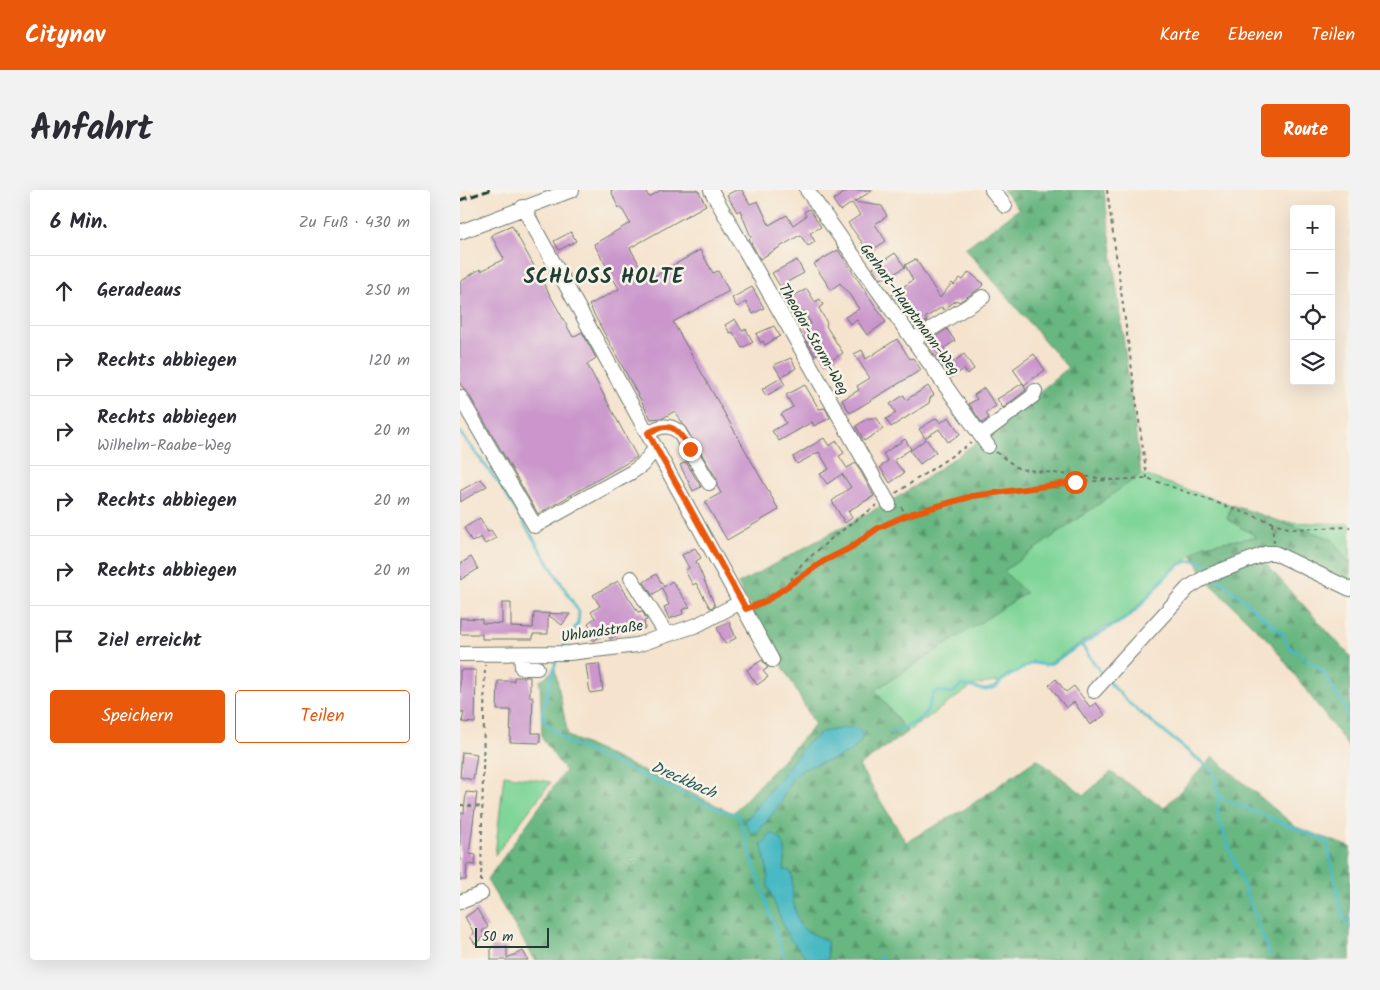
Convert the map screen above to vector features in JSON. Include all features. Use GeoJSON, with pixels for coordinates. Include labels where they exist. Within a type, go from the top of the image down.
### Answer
{"type":"FeatureCollection","features":[{"type":"Feature","properties":{"kind":"street"},"geometry":{"type":"LineString","coordinates":[[460,232],[572,190]]}},
{"type":"Feature","properties":{"kind":"street","name":"Theodor-Storm-Weg"},"geometry":{"type":"LineString","coordinates":[[711,190],[889,504]]}},
{"type":"Feature","properties":{"kind":"street","name":"Gerhart-Hauptmann-Weg"},"geometry":{"type":"LineString","coordinates":[[808,190],[984,441]]}},
{"type":"Feature","properties":{"kind":"street"},"geometry":{"type":"LineString","coordinates":[[992,190],[1004,206]]}},
{"type":"Feature","properties":{"kind":"street"},"geometry":{"type":"LineString","coordinates":[[523,207],[772,660]]}},
{"type":"Feature","properties":{"kind":"street"},"geometry":{"type":"LineString","coordinates":[[913,340],[983,297]]}},
{"type":"Feature","properties":{"kind":"street"},"geometry":{"type":"LineString","coordinates":[[984,441],[1033,396],[1035,391]]}},
{"type":"Feature","properties":{"kind":"street"},"geometry":{"type":"LineString","coordinates":[[460,397],[535,526],[632,472],[658,451]]}},
{"type":"Feature","properties":{"kind":"street"},"geometry":{"type":"LineString","coordinates":[[648,433],[664,426],[672,427],[679,432],[708,483]]}},
{"type":"Feature","properties":{"kind":"street"},"geometry":{"type":"LineString","coordinates":[[1094,691],[1188,588],[1207,576],[1267,553],[1275,553],[1350,589]]}},
{"type":"Feature","properties":{"kind":"street"},"geometry":{"type":"LineString","coordinates":[[631,578],[667,635]]}},
{"type":"Feature","properties":{"kind":"street","name":"Uhlandstraße"},"geometry":{"type":"LineString","coordinates":[[460,654],[569,653],[637,645],[698,625],[743,605]]}},
{"type":"Feature","properties":{"kind":"street"},"geometry":{"type":"LineString","coordinates":[[521,654],[522,668],[537,668]]}},
{"type":"Feature","properties":{"kind":"street"},"geometry":{"type":"LineString","coordinates":[[460,902],[481,894]]}},
{"type":"Feature","properties":{"kind":"path"},"geometry":{"type":"LineString","coordinates":[[1107,190],[1147,478]]}},
{"type":"Feature","properties":{"kind":"path"},"geometry":{"type":"LineString","coordinates":[[984,441],[1019,469],[1097,476],[1118,480]]}},
{"type":"Feature","properties":{"kind":"path"},"geometry":{"type":"LineString","coordinates":[[743,605],[766,601],[824,561],[850,548],[878,528],[907,515],[973,496],[1075,482],[1147,478],[1290,529],[1350,527]]}},
{"type":"Feature","properties":{"kind":"path"},"geometry":{"type":"LineString","coordinates":[[889,504],[901,508],[907,515]]}},
{"type":"Feature","properties":{"kind":"path"},"geometry":{"type":"LineString","coordinates":[[1272,523],[1275,553]]}},
{"type":"Feature","properties":{"kind":"path"},"geometry":{"type":"LineString","coordinates":[[481,894],[484,808],[485,655]]}},
{"type":"Feature","properties":{"kind":"path"},"geometry":{"type":"LineString","coordinates":[[460,804],[484,808]]}},
{"type":"Feature","properties":{"kind":"green space"},"geometry":{"type":"Polygon","coordinates":[[[1003,190],[1104,190],[1141,474],[1004,571],[1026,593],[875,690],[907,732],[859,766],[906,842],[965,809],[1037,759],[1084,795],[1111,772],[1164,808],[1213,757],[1296,827],[1350,847],[1350,960],[535,960],[487,880],[565,771],[542,738],[540,681],[555,669],[568,736],[733,813],[815,725],[738,584],[903,494],[990,433],[1068,368],[965,248],[1019,209],[1003,190]]]}},
{"type":"Feature","properties":{"kind":"green space"},"geometry":{"type":"Polygon","coordinates":[[[1141,474],[1232,505],[1227,519],[1258,537],[1204,545],[1169,573],[1124,620],[1105,627],[1045,666],[1033,661],[1003,681],[974,685],[907,732],[875,690],[1026,593],[1003,571],[1141,474]]]}},
{"type":"Feature","properties":{"kind":"green space"},"geometry":{"type":"Polygon","coordinates":[[[1232,505],[1332,539],[1350,565],[1350,591],[1278,558],[1264,562],[1350,656],[1350,749],[1271,643],[1207,581],[1192,554],[1204,545],[1257,537],[1227,519],[1232,505]]]}},
{"type":"Feature","properties":{"kind":"green space"},"geometry":{"type":"Polygon","coordinates":[[[1283,522],[1350,524],[1350,565],[1332,539],[1283,522]]]}},
{"type":"Feature","properties":{"kind":"green space"},"geometry":{"type":"Polygon","coordinates":[[[504,775],[551,782],[495,855],[504,775]]]}},
{"type":"Feature","properties":{"kind":"water"},"geometry":{"type":"Polygon","coordinates":[[[850,727],[857,728],[863,733],[860,742],[854,749],[799,772],[790,782],[781,802],[766,822],[757,833],[750,832],[744,818],[748,818],[807,743],[822,732],[850,727]]]}},
{"type":"Feature","properties":{"kind":"water"},"geometry":{"type":"Polygon","coordinates":[[[774,834],[779,837],[784,845],[784,870],[790,871],[792,875],[793,901],[799,924],[805,930],[827,941],[828,960],[809,960],[790,939],[784,927],[768,887],[767,868],[761,844],[766,842],[769,835],[774,834]]]}},
{"type":"Feature","properties":{"kind":"building"},"geometry":{"type":"Polygon","coordinates":[[[611,190],[645,190],[649,197],[661,190],[698,190],[706,205],[630,248],[648,280],[700,250],[713,273],[718,271],[729,291],[673,322],[779,510],[727,540],[705,502],[721,493],[717,486],[717,479],[675,411],[663,418],[651,419],[589,305],[619,289],[594,244],[630,223],[621,207],[618,208],[611,190]]]}},
{"type":"Feature","properties":{"kind":"building"},"geometry":{"type":"Polygon","coordinates":[[[736,190],[742,190],[750,204],[758,201],[769,225],[787,215],[793,225],[806,216],[804,212],[809,209],[821,227],[810,233],[815,242],[808,246],[800,235],[760,259],[749,239],[751,237],[740,210],[737,212],[727,195],[736,190]]]}},
{"type":"Feature","properties":{"kind":"building"},"geometry":{"type":"Polygon","coordinates":[[[849,190],[873,190],[854,202],[882,206],[887,216],[875,224],[886,241],[869,252],[848,223],[860,215],[852,203],[840,211],[833,200],[849,190]]]}},
{"type":"Feature","properties":{"kind":"building"},"geometry":{"type":"Polygon","coordinates":[[[512,226],[573,337],[582,332],[596,358],[587,364],[637,457],[538,514],[468,393],[460,384],[460,282],[480,269],[481,271],[504,259],[491,235],[512,226]]]}},
{"type":"Feature","properties":{"kind":"building"},"geometry":{"type":"Polygon","coordinates":[[[571,232],[576,241],[559,250],[554,241],[571,232]]]}},
{"type":"Feature","properties":{"kind":"building"},"geometry":{"type":"Polygon","coordinates":[[[838,250],[886,322],[867,335],[857,320],[850,324],[845,317],[859,309],[849,294],[840,283],[831,290],[814,264],[838,250]]]}},
{"type":"Feature","properties":{"kind":"building"},"geometry":{"type":"Polygon","coordinates":[[[895,253],[905,267],[886,279],[885,277],[881,279],[873,268],[895,253]]]}},
{"type":"Feature","properties":{"kind":"building"},"geometry":{"type":"Polygon","coordinates":[[[916,259],[940,298],[952,283],[954,285],[960,278],[963,280],[969,272],[984,284],[959,302],[957,300],[943,310],[942,307],[925,318],[927,321],[915,328],[892,294],[913,280],[905,265],[916,259]]]}},
{"type":"Feature","properties":{"kind":"building"},"geometry":{"type":"Polygon","coordinates":[[[797,260],[804,273],[780,286],[772,273],[797,260]]]}},
{"type":"Feature","properties":{"kind":"building"},"geometry":{"type":"Polygon","coordinates":[[[752,287],[764,308],[753,314],[746,302],[737,307],[732,298],[752,287]]]}},
{"type":"Feature","properties":{"kind":"building"},"geometry":{"type":"Polygon","coordinates":[[[789,289],[793,296],[807,289],[815,302],[820,299],[823,305],[819,308],[827,323],[826,326],[843,353],[827,363],[820,352],[815,355],[805,339],[807,338],[806,327],[811,324],[804,311],[796,315],[787,300],[784,301],[780,294],[789,289]]]}},
{"type":"Feature","properties":{"kind":"building"},"geometry":{"type":"Polygon","coordinates":[[[735,319],[742,331],[746,329],[753,342],[742,348],[733,332],[730,333],[725,325],[735,319]]]}},
{"type":"Feature","properties":{"kind":"building"},"geometry":{"type":"Polygon","coordinates":[[[774,326],[780,336],[765,345],[763,341],[761,343],[756,334],[774,326]]]}},
{"type":"Feature","properties":{"kind":"building"},"geometry":{"type":"Polygon","coordinates":[[[947,329],[955,341],[944,348],[953,362],[964,354],[974,369],[967,374],[964,369],[951,378],[926,343],[947,329]]]}},
{"type":"Feature","properties":{"kind":"building"},"geometry":{"type":"Polygon","coordinates":[[[897,339],[910,359],[913,358],[921,370],[850,413],[842,400],[859,390],[857,386],[870,378],[854,354],[862,350],[866,359],[897,339]]]}},
{"type":"Feature","properties":{"kind":"building"},"geometry":{"type":"Polygon","coordinates":[[[1034,354],[1045,370],[1024,385],[1013,369],[1034,354]]]}},
{"type":"Feature","properties":{"kind":"building"},"geometry":{"type":"Polygon","coordinates":[[[791,358],[796,368],[781,377],[774,365],[791,358]]]}},
{"type":"Feature","properties":{"kind":"building"},"geometry":{"type":"Polygon","coordinates":[[[781,378],[785,385],[766,396],[762,389],[781,378]]]}},
{"type":"Feature","properties":{"kind":"building"},"geometry":{"type":"Polygon","coordinates":[[[1023,383],[1026,390],[1003,408],[997,399],[1023,383]]]}},
{"type":"Feature","properties":{"kind":"building"},"geometry":{"type":"Polygon","coordinates":[[[805,385],[819,409],[825,408],[830,418],[814,426],[812,422],[779,441],[772,431],[786,423],[781,414],[793,407],[786,395],[805,385]]]}},
{"type":"Feature","properties":{"kind":"building"},"geometry":{"type":"Polygon","coordinates":[[[928,386],[934,395],[930,398],[929,403],[891,427],[886,419],[896,413],[890,404],[904,395],[906,400],[928,386]]]}},
{"type":"Feature","properties":{"kind":"building"},"geometry":{"type":"Polygon","coordinates":[[[984,388],[996,406],[986,413],[989,418],[982,423],[969,404],[977,399],[974,395],[984,388]]]}},
{"type":"Feature","properties":{"kind":"building"},"geometry":{"type":"Polygon","coordinates":[[[949,417],[960,434],[948,442],[939,429],[925,438],[919,429],[937,418],[940,423],[949,417]]]}},
{"type":"Feature","properties":{"kind":"building"},"geometry":{"type":"Polygon","coordinates":[[[868,418],[877,418],[883,429],[864,441],[856,426],[868,418]]]}},
{"type":"Feature","properties":{"kind":"building"},"geometry":{"type":"Polygon","coordinates":[[[824,438],[829,446],[837,441],[844,453],[839,456],[847,468],[856,463],[874,496],[848,511],[852,518],[845,523],[832,501],[851,487],[842,474],[827,484],[820,474],[829,469],[819,452],[797,464],[793,457],[824,438]]]}},
{"type":"Feature","properties":{"kind":"building"},"geometry":{"type":"Polygon","coordinates":[[[905,439],[911,449],[894,460],[904,473],[890,483],[880,467],[888,461],[883,454],[905,439]]]}},
{"type":"Feature","properties":{"kind":"building"},"geometry":{"type":"Polygon","coordinates":[[[926,439],[936,452],[920,464],[910,451],[926,439]]]}},
{"type":"Feature","properties":{"kind":"building"},"geometry":{"type":"Polygon","coordinates":[[[686,462],[701,487],[693,491],[680,465],[686,462]]]}},
{"type":"Feature","properties":{"kind":"building"},"geometry":{"type":"Polygon","coordinates":[[[481,479],[487,486],[460,502],[460,491],[481,479]]]}},
{"type":"Feature","properties":{"kind":"building"},"geometry":{"type":"Polygon","coordinates":[[[480,518],[488,532],[491,530],[496,538],[485,544],[481,537],[472,542],[464,528],[480,518]]]}},
{"type":"Feature","properties":{"kind":"building"},"geometry":{"type":"Polygon","coordinates":[[[695,548],[701,558],[696,561],[715,606],[710,608],[696,583],[693,585],[685,571],[689,568],[682,555],[695,548]]]}},
{"type":"Feature","properties":{"kind":"building"},"geometry":{"type":"Polygon","coordinates":[[[471,557],[478,569],[460,580],[460,564],[471,557]]]}},
{"type":"Feature","properties":{"kind":"building"},"geometry":{"type":"Polygon","coordinates":[[[656,574],[664,587],[672,581],[690,607],[682,610],[683,614],[669,619],[664,607],[669,605],[662,588],[652,595],[644,582],[656,574]]]}},
{"type":"Feature","properties":{"kind":"building"},"geometry":{"type":"Polygon","coordinates":[[[618,581],[638,612],[642,611],[647,620],[644,621],[645,628],[626,632],[625,629],[610,639],[606,633],[593,641],[589,634],[593,631],[588,623],[595,618],[591,612],[600,606],[593,595],[618,581]]]}},
{"type":"Feature","properties":{"kind":"building"},"geometry":{"type":"Polygon","coordinates":[[[502,603],[511,603],[511,627],[533,628],[534,613],[570,614],[562,625],[548,615],[548,634],[533,634],[533,639],[482,639],[482,634],[460,634],[460,618],[482,619],[482,623],[502,624],[502,603]]]}},
{"type":"Feature","properties":{"kind":"building"},"geometry":{"type":"Polygon","coordinates":[[[729,622],[736,638],[725,644],[717,628],[729,622]]]}},
{"type":"Feature","properties":{"kind":"building"},"geometry":{"type":"Polygon","coordinates":[[[762,660],[768,668],[763,671],[768,677],[757,685],[747,670],[762,660]]]}},
{"type":"Feature","properties":{"kind":"building"},"geometry":{"type":"Polygon","coordinates":[[[599,664],[603,691],[590,693],[586,665],[599,664]]]}},
{"type":"Feature","properties":{"kind":"building"},"geometry":{"type":"Polygon","coordinates":[[[460,670],[476,670],[475,723],[462,722],[464,712],[460,712],[460,670]]]}},
{"type":"Feature","properties":{"kind":"building"},"geometry":{"type":"Polygon","coordinates":[[[514,677],[530,677],[530,697],[533,697],[532,733],[540,733],[540,743],[510,742],[511,710],[497,710],[498,681],[514,681],[514,677]]]}},
{"type":"Feature","properties":{"kind":"building"},"geometry":{"type":"Polygon","coordinates":[[[1056,679],[1066,692],[1074,686],[1090,707],[1096,703],[1105,715],[1090,725],[1074,702],[1066,708],[1049,685],[1056,679]]]}},
{"type":"Feature","properties":{"kind":"building"},"geometry":{"type":"Polygon","coordinates":[[[462,752],[477,754],[473,780],[460,777],[462,752]]]}},
{"type":"Feature","properties":{"kind":"building"},"geometry":{"type":"Polygon","coordinates":[[[466,792],[477,793],[469,854],[476,855],[475,865],[467,864],[466,880],[460,880],[460,813],[464,813],[466,792]]]}},
{"type":"Feature","properties":{"kind":"building"},"geometry":{"type":"Polygon","coordinates":[[[477,909],[488,927],[482,931],[485,936],[475,944],[470,936],[474,933],[465,917],[477,909]]]}},
{"type":"Feature","properties":{"kind":"building"},"geometry":{"type":"Polygon","coordinates":[[[491,947],[507,947],[507,958],[523,951],[528,960],[491,960],[491,947]]]}},
{"type":"Feature","properties":{"kind":"waterway","name":"Dreckbach"},"geometry":{"type":"LineString","coordinates":[[460,432],[500,485],[579,612],[578,623],[564,646]]}},
{"type":"Feature","properties":{"kind":"waterway"},"geometry":{"type":"LineString","coordinates":[[891,732],[913,724],[923,716],[927,711],[932,696],[937,691],[953,693],[961,685],[986,690],[996,687],[1007,675],[1013,674],[1032,663],[1045,665],[1052,663],[1131,614],[1171,571],[1180,565],[1189,561],[1199,561],[1208,567]]}},
{"type":"Feature","properties":{"kind":"waterway"},"geometry":{"type":"LineString","coordinates":[[1217,577],[1283,634],[1288,646],[1323,671],[1350,717]]}},
{"type":"Feature","properties":{"kind":"waterway"},"geometry":{"type":"LineString","coordinates":[[1081,644],[1101,673]]}},
{"type":"Feature","properties":{"kind":"waterway","name":"Dreckbach"},"geometry":{"type":"LineString","coordinates":[[556,661],[543,709],[543,720],[567,742],[728,813],[736,813],[739,817],[785,960]]}},
{"type":"Feature","properties":{"kind":"waterway"},"geometry":{"type":"LineString","coordinates":[[1108,681],[1131,705],[1214,772],[1219,797],[1327,841],[1342,914],[1350,927]]}},
{"type":"Feature","properties":{"kind":"waterway"},"geometry":{"type":"LineString","coordinates":[[1219,797],[1217,812],[1225,837],[1270,955]]}},
{"type":"Feature","properties":{"kind":"waterway"},"geometry":{"type":"LineString","coordinates":[[879,957],[883,960]]}},
{"type":"Feature","properties":{"kind":"railway"},"geometry":{"type":"LineString","coordinates":[[460,200],[490,190]]}},
{"type":"Feature","properties":{"kind":"district","name":"SCHLOSS HOLTE"},"geometry":{"type":"Point","coordinates":[604,276]}},
{"type":"Feature","properties":{"kind":"route"},"geometry":{"type":"LineString","coordinates":[[690,449],[679,432],[672,427],[664,426],[648,433],[746,609],[766,601],[824,561],[850,548],[878,528],[907,515],[973,496],[1075,482]]}}]}
